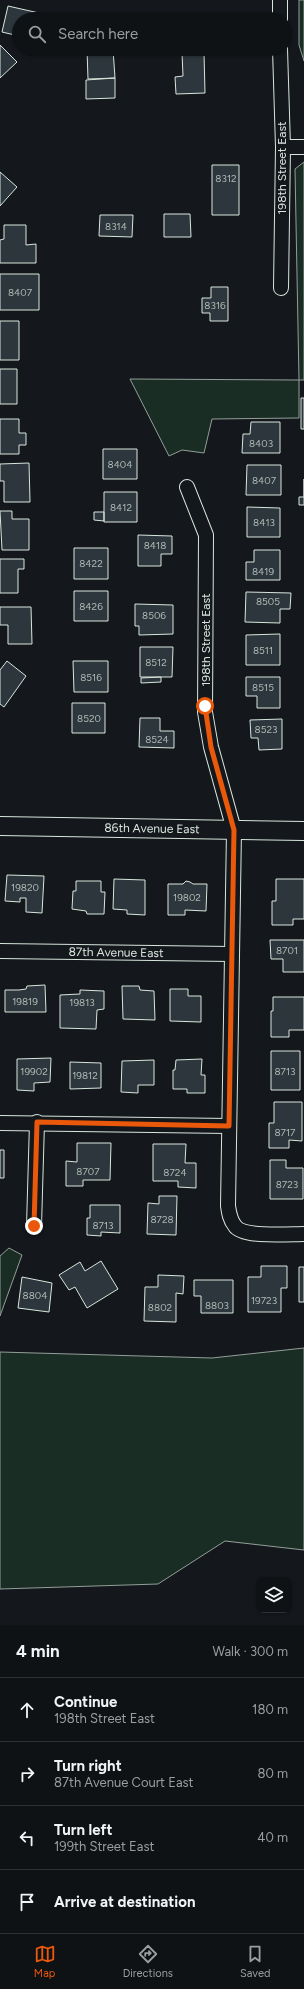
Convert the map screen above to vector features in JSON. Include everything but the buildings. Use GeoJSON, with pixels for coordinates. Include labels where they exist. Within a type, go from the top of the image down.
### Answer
{"type":"FeatureCollection","features":[{"type":"Feature","properties":{"kind":"street"},"geometry":{"type":"LineString","coordinates":[[280,0],[280,12]]}},
{"type":"Feature","properties":{"kind":"street","name":"198th Street East"},"geometry":{"type":"LineString","coordinates":[[280,56],[283,147],[281,288]]}},
{"type":"Feature","properties":{"kind":"street"},"geometry":{"type":"LineString","coordinates":[[283,147],[304,147]]}},
{"type":"Feature","properties":{"kind":"street","name":"198th Street East"},"geometry":{"type":"LineString","coordinates":[[188,487],[206,535],[205,712],[211,747],[234,830],[228,1206],[230,1217],[235,1228],[251,1233],[304,1234]]}},
{"type":"Feature","properties":{"kind":"street","name":"86th Avenue East"},"geometry":{"type":"LineString","coordinates":[[0,826],[304,830]]}},
{"type":"Feature","properties":{"kind":"street","name":"87th Avenue East"},"geometry":{"type":"LineString","coordinates":[[0,951],[231,954]]}},
{"type":"Feature","properties":{"kind":"street"},"geometry":{"type":"LineString","coordinates":[[0,1122],[229,1126]]}},
{"type":"Feature","properties":{"kind":"street"},"geometry":{"type":"LineString","coordinates":[[34,1226],[37,1122]]}},
{"type":"Feature","properties":{"kind":"green space"},"geometry":{"type":"Polygon","coordinates":[[[299,0],[304,0],[304,61],[299,45],[299,0]]]}},
{"type":"Feature","properties":{"kind":"green space"},"geometry":{"type":"Polygon","coordinates":[[[304,162],[304,380],[299,380],[295,169],[304,162]]]}},
{"type":"Feature","properties":{"kind":"green space"},"geometry":{"type":"Polygon","coordinates":[[[130,379],[299,380],[299,418],[212,419],[204,453],[182,450],[169,456],[130,379]]]}},
{"type":"Feature","properties":{"kind":"green space"},"geometry":{"type":"Polygon","coordinates":[[[9,1248],[22,1255],[0,1316],[0,1256],[9,1248]]]}},
{"type":"Feature","properties":{"kind":"green space"},"geometry":{"type":"Polygon","coordinates":[[[304,1348],[304,1550],[225,1541],[158,1584],[0,1589],[0,1352],[212,1358],[304,1348]]]}},
{"type":"Feature","properties":{"kind":"route"},"geometry":{"type":"LineString","coordinates":[[34,1226],[37,1122],[229,1126],[234,830],[211,747],[205,706]]}}]}
